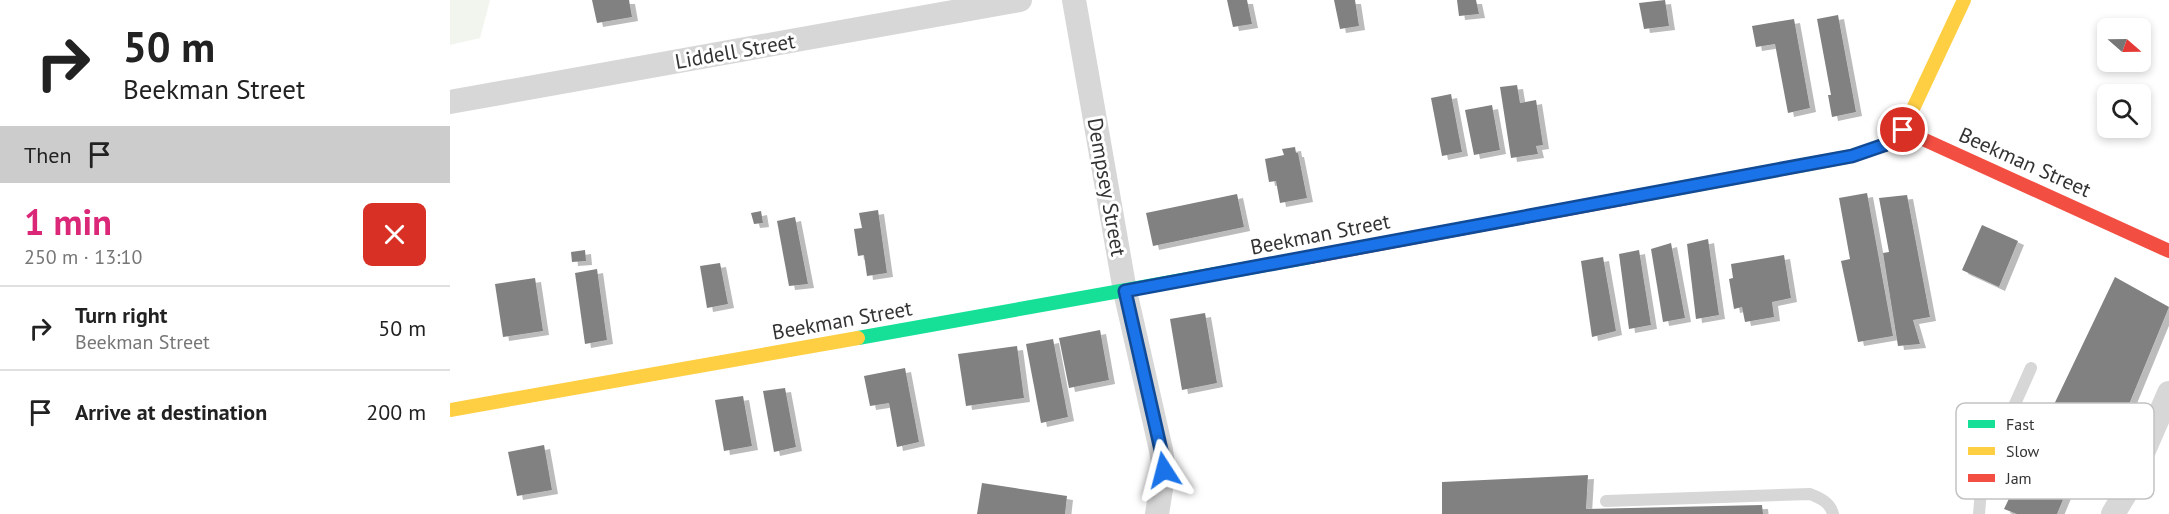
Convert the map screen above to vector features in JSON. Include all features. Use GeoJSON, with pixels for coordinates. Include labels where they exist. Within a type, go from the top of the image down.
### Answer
{"type":"FeatureCollection","features":[{"type":"Feature","properties":{"kind":"main road"},"geometry":{"type":"LineString","coordinates":[[1903,130],[1964,0]]}},
{"type":"Feature","properties":{"kind":"main road","name":"Beekman Street"},"geometry":{"type":"LineString","coordinates":[[450,410],[1125,291],[1852,156],[1884,145],[1903,130],[2169,251]]}},
{"type":"Feature","properties":{"kind":"street","name":"Liddell Street"},"geometry":{"type":"LineString","coordinates":[[450,102],[1020,0]]}},
{"type":"Feature","properties":{"kind":"street","name":"Dempsey Street"},"geometry":{"type":"LineString","coordinates":[[1074,0],[1125,291],[1161,450],[1164,470],[1156,514]]}},
{"type":"Feature","properties":{"kind":"street"},"geometry":{"type":"LineString","coordinates":[[2154,427],[2169,393]]}},
{"type":"Feature","properties":{"kind":"street"},"geometry":{"type":"LineString","coordinates":[[2113,514],[2122,499]]}},
{"type":"Feature","properties":{"kind":"lane"},"geometry":{"type":"LineString","coordinates":[[2015,403],[2031,368]]}},
{"type":"Feature","properties":{"kind":"lane"},"geometry":{"type":"LineString","coordinates":[[1606,501],[1810,494],[1824,500],[1833,514]]}},
{"type":"Feature","properties":{"kind":"lane"},"geometry":{"type":"LineString","coordinates":[[1979,514],[1980,499]]}},
{"type":"Feature","properties":{"kind":"shaded area"},"geometry":{"type":"Polygon","coordinates":[[[450,0],[490,0],[480,38],[450,45],[450,0]]]}},
{"type":"Feature","properties":{"kind":"building"},"geometry":{"type":"Polygon","coordinates":[[[592,0],[629,0],[632,17],[597,23],[592,0]]]}},
{"type":"Feature","properties":{"kind":"building"},"geometry":{"type":"Polygon","coordinates":[[[1227,0],[1247,0],[1252,24],[1233,27],[1227,0]]]}},
{"type":"Feature","properties":{"kind":"building"},"geometry":{"type":"Polygon","coordinates":[[[1334,0],[1355,0],[1359,26],[1340,29],[1334,0]]]}},
{"type":"Feature","properties":{"kind":"building"},"geometry":{"type":"Polygon","coordinates":[[[1457,0],[1476,0],[1479,14],[1459,16],[1457,0]]]}},
{"type":"Feature","properties":{"kind":"building"},"geometry":{"type":"Polygon","coordinates":[[[1665,0],[1669,26],[1644,29],[1639,3],[1665,0]]]}},
{"type":"Feature","properties":{"kind":"building"},"geometry":{"type":"Polygon","coordinates":[[[1838,15],[1856,112],[1832,117],[1828,95],[1831,95],[1817,19],[1838,15]]]}},
{"type":"Feature","properties":{"kind":"building"},"geometry":{"type":"Polygon","coordinates":[[[1794,19],[1810,108],[1788,113],[1775,44],[1756,47],[1752,26],[1794,19]]]}},
{"type":"Feature","properties":{"kind":"building"},"geometry":{"type":"Polygon","coordinates":[[[1517,85],[1520,103],[1536,100],[1543,145],[1536,146],[1538,154],[1511,158],[1500,87],[1517,85]]]}},
{"type":"Feature","properties":{"kind":"building"},"geometry":{"type":"Polygon","coordinates":[[[1451,94],[1462,152],[1442,156],[1431,98],[1451,94]]]}},
{"type":"Feature","properties":{"kind":"building"},"geometry":{"type":"Polygon","coordinates":[[[1492,105],[1500,150],[1474,155],[1465,110],[1492,105]]]}},
{"type":"Feature","properties":{"kind":"building"},"geometry":{"type":"Polygon","coordinates":[[[1295,147],[1307,198],[1280,203],[1276,181],[1269,182],[1265,159],[1284,155],[1282,149],[1295,147]]]}},
{"type":"Feature","properties":{"kind":"building"},"geometry":{"type":"Polygon","coordinates":[[[1867,193],[1893,336],[1858,342],[1841,261],[1850,259],[1839,198],[1867,193]]]}},
{"type":"Feature","properties":{"kind":"building"},"geometry":{"type":"Polygon","coordinates":[[[1237,194],[1244,227],[1153,246],[1146,213],[1237,194]]]}},
{"type":"Feature","properties":{"kind":"building"},"geometry":{"type":"Polygon","coordinates":[[[1907,195],[1930,317],[1913,320],[1920,344],[1898,346],[1883,253],[1889,252],[1879,198],[1907,195]]]}},
{"type":"Feature","properties":{"kind":"building"},"geometry":{"type":"Polygon","coordinates":[[[878,210],[887,273],[867,276],[864,255],[858,256],[854,229],[862,228],[859,213],[878,210]]]}},
{"type":"Feature","properties":{"kind":"building"},"geometry":{"type":"Polygon","coordinates":[[[761,211],[763,223],[754,224],[751,213],[761,211]]]}},
{"type":"Feature","properties":{"kind":"building"},"geometry":{"type":"Polygon","coordinates":[[[795,217],[808,284],[789,286],[777,221],[795,217]]]}},
{"type":"Feature","properties":{"kind":"building"},"geometry":{"type":"Polygon","coordinates":[[[1982,225],[2018,241],[1999,287],[1962,270],[1982,225]]]}},
{"type":"Feature","properties":{"kind":"building"},"geometry":{"type":"Polygon","coordinates":[[[1708,239],[1719,315],[1696,319],[1687,244],[1708,239]]]}},
{"type":"Feature","properties":{"kind":"building"},"geometry":{"type":"Polygon","coordinates":[[[1671,243],[1685,318],[1663,322],[1651,249],[1671,243]]]}},
{"type":"Feature","properties":{"kind":"building"},"geometry":{"type":"Polygon","coordinates":[[[585,250],[586,261],[572,262],[571,252],[585,250]]]}},
{"type":"Feature","properties":{"kind":"building"},"geometry":{"type":"Polygon","coordinates":[[[1639,250],[1651,325],[1629,329],[1619,254],[1639,250]]]}},
{"type":"Feature","properties":{"kind":"building"},"geometry":{"type":"Polygon","coordinates":[[[1784,255],[1791,298],[1772,302],[1774,317],[1745,322],[1742,307],[1734,309],[1729,279],[1733,278],[1731,264],[1784,255]]]}},
{"type":"Feature","properties":{"kind":"building"},"geometry":{"type":"Polygon","coordinates":[[[1603,257],[1616,331],[1592,337],[1581,261],[1603,257]]]}},
{"type":"Feature","properties":{"kind":"building"},"geometry":{"type":"Polygon","coordinates":[[[720,263],[728,304],[707,308],[700,266],[720,263]]]}},
{"type":"Feature","properties":{"kind":"building"},"geometry":{"type":"Polygon","coordinates":[[[597,269],[607,340],[585,344],[575,273],[597,269]]]}},
{"type":"Feature","properties":{"kind":"building"},"geometry":{"type":"Polygon","coordinates":[[[2115,277],[2169,307],[2130,403],[2055,403],[2115,277]]]}},
{"type":"Feature","properties":{"kind":"building"},"geometry":{"type":"Polygon","coordinates":[[[535,278],[543,331],[503,337],[495,284],[535,278]]]}},
{"type":"Feature","properties":{"kind":"building"},"geometry":{"type":"Polygon","coordinates":[[[1205,313],[1217,383],[1182,390],[1170,319],[1205,313]]]}},
{"type":"Feature","properties":{"kind":"building"},"geometry":{"type":"Polygon","coordinates":[[[1100,330],[1109,380],[1069,388],[1059,338],[1100,330]]]}},
{"type":"Feature","properties":{"kind":"building"},"geometry":{"type":"Polygon","coordinates":[[[1053,339],[1068,417],[1041,423],[1026,344],[1053,339]]]}},
{"type":"Feature","properties":{"kind":"building"},"geometry":{"type":"Polygon","coordinates":[[[1017,346],[1024,398],[966,406],[958,354],[1017,346]]]}},
{"type":"Feature","properties":{"kind":"building"},"geometry":{"type":"Polygon","coordinates":[[[905,368],[919,442],[897,447],[889,403],[870,406],[864,376],[905,368]]]}},
{"type":"Feature","properties":{"kind":"building"},"geometry":{"type":"Polygon","coordinates":[[[785,388],[796,447],[774,452],[763,391],[785,388]]]}},
{"type":"Feature","properties":{"kind":"building"},"geometry":{"type":"Polygon","coordinates":[[[743,396],[752,446],[724,451],[715,400],[743,396]]]}},
{"type":"Feature","properties":{"kind":"building"},"geometry":{"type":"Polygon","coordinates":[[[544,445],[552,490],[517,496],[508,452],[544,445]]]}},
{"type":"Feature","properties":{"kind":"building"},"geometry":{"type":"Polygon","coordinates":[[[1588,475],[1586,509],[1762,505],[1763,514],[1442,514],[1442,482],[1588,475]]]}},
{"type":"Feature","properties":{"kind":"building"},"geometry":{"type":"Polygon","coordinates":[[[982,483],[1067,496],[1065,514],[977,514],[982,483]]]}},
{"type":"Feature","properties":{"kind":"building"},"geometry":{"type":"Polygon","coordinates":[[[2009,499],[2063,499],[2057,514],[2017,514],[2004,509],[2009,499]]]}},
{"type":"Feature","properties":{"kind":"traffic: fast"},"geometry":{"type":"LineString","coordinates":[[858,338],[1310,257]]}},
{"type":"Feature","properties":{"kind":"traffic: slow"},"geometry":{"type":"LineString","coordinates":[[1632,197],[1852,156],[1884,145],[1903,130],[1964,0]]}},
{"type":"Feature","properties":{"kind":"traffic: slow"},"geometry":{"type":"LineString","coordinates":[[450,410],[858,338]]}},
{"type":"Feature","properties":{"kind":"traffic: jam"},"geometry":{"type":"LineString","coordinates":[[1903,130],[2169,251]]}},
{"type":"Feature","properties":{"kind":"traffic: jam"},"geometry":{"type":"LineString","coordinates":[[1310,257],[1632,197]]}},
{"type":"Feature","properties":{"kind":"route"},"geometry":{"type":"LineString","coordinates":[[1164,470],[1125,291],[1852,156],[1884,145],[1903,130]]}}]}
